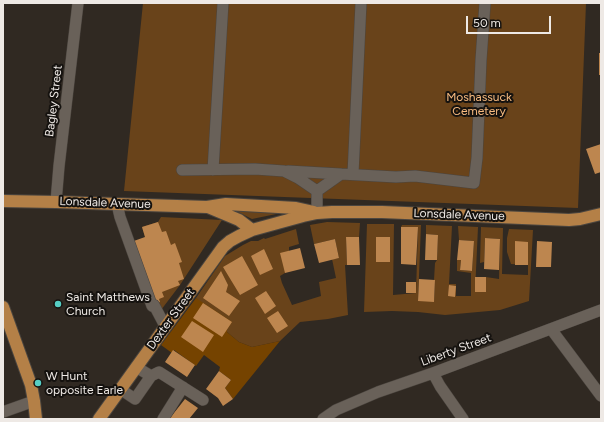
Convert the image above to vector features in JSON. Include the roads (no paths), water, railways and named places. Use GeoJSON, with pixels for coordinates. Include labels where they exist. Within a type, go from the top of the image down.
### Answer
{"type":"FeatureCollection","features":[{"type":"Feature","properties":{"kind":"main road","name":"Lonsdale Avenue"},"geometry":{"type":"LineString","coordinates":[[3,201],[207,207],[226,204],[296,208],[317,213]]}},
{"type":"Feature","properties":{"kind":"main road","name":"Lonsdale Avenue"},"geometry":{"type":"LineString","coordinates":[[207,207],[239,220],[252,230],[303,216],[332,212],[382,212],[569,220],[601,214]]}},
{"type":"Feature","properties":{"kind":"main road","name":"Dexter Street"},"geometry":{"type":"LineString","coordinates":[[99,419],[223,247],[230,241],[252,230]]}},
{"type":"Feature","properties":{"kind":"main road"},"geometry":{"type":"LineString","coordinates":[[3,307],[31,385],[36,419]]}},
{"type":"Feature","properties":{"kind":"street","name":"Bagley Street"},"geometry":{"type":"LineString","coordinates":[[56,202],[78,3]]}},
{"type":"Feature","properties":{"kind":"street"},"geometry":{"type":"LineString","coordinates":[[213,170],[223,3]]}},
{"type":"Feature","properties":{"kind":"street"},"geometry":{"type":"LineString","coordinates":[[353,174],[361,3]]}},
{"type":"Feature","properties":{"kind":"street"},"geometry":{"type":"LineString","coordinates":[[182,170],[255,169],[341,174],[415,176],[474,183],[477,158],[485,3]]}},
{"type":"Feature","properties":{"kind":"street"},"geometry":{"type":"LineString","coordinates":[[284,171],[298,178],[317,191]]}},
{"type":"Feature","properties":{"kind":"street"},"geometry":{"type":"LineString","coordinates":[[317,191],[341,174]]}},
{"type":"Feature","properties":{"kind":"street"},"geometry":{"type":"LineString","coordinates":[[317,191],[317,213]]}},
{"type":"Feature","properties":{"kind":"street"},"geometry":{"type":"LineString","coordinates":[[117,204],[120,217],[152,306],[154,305],[165,326]]}},
{"type":"Feature","properties":{"kind":"street","name":"Liberty Street"},"geometry":{"type":"LineString","coordinates":[[323,419],[336,410],[378,392],[434,373],[601,310]]}},
{"type":"Feature","properties":{"kind":"street"},"geometry":{"type":"LineString","coordinates":[[551,329],[601,396]]}},
{"type":"Feature","properties":{"kind":"street"},"geometry":{"type":"LineString","coordinates":[[136,367],[151,376]]}},
{"type":"Feature","properties":{"kind":"street"},"geometry":{"type":"LineString","coordinates":[[120,389],[136,400],[151,376],[159,372],[203,400]]}},
{"type":"Feature","properties":{"kind":"street"},"geometry":{"type":"LineString","coordinates":[[434,373],[440,386],[463,419]]}},
{"type":"Feature","properties":{"kind":"street"},"geometry":{"type":"LineString","coordinates":[[163,419],[183,387]]}},
{"type":"Feature","properties":{"kind":"street"},"geometry":{"type":"LineString","coordinates":[[3,412],[34,401]]}},
{"type":"Feature","properties":{"kind":"place","name":"Saint Matthews Church"},"geometry":{"type":"Point","coordinates":[58,304]}},
{"type":"Feature","properties":{"kind":"place","name":"W Hunt opposite Earle"},"geometry":{"type":"Point","coordinates":[38,383]}},
{"type":"Feature","properties":{"kind":"park label","name":"Moshassuck Cemetery"},"geometry":{"type":"Point","coordinates":[479,104]}}]}
